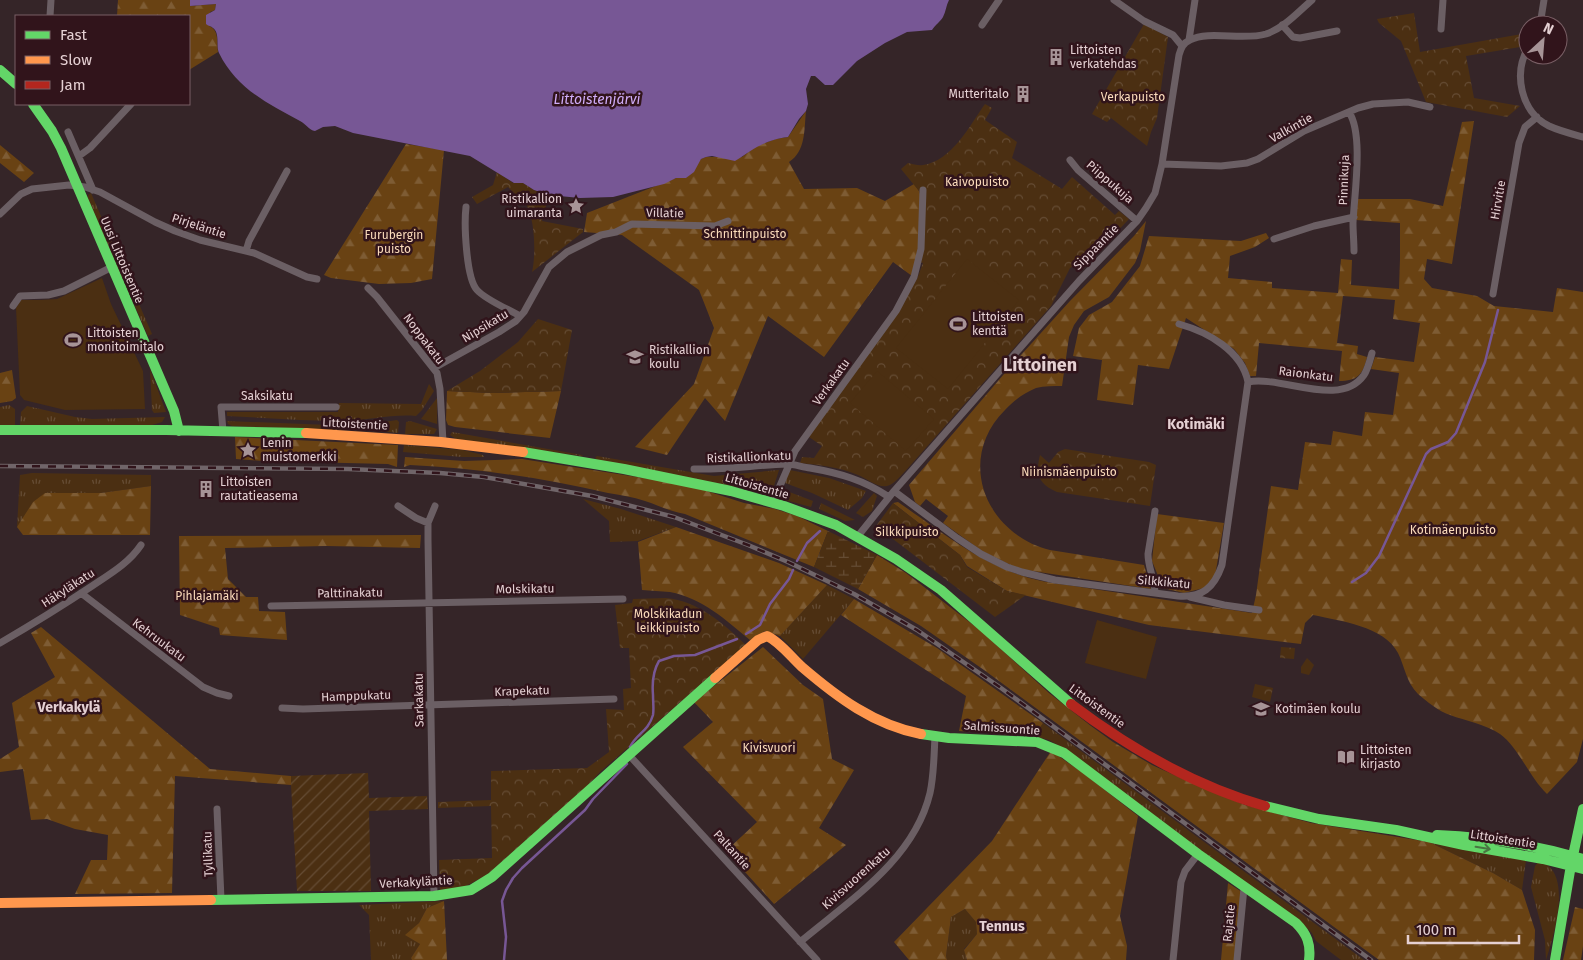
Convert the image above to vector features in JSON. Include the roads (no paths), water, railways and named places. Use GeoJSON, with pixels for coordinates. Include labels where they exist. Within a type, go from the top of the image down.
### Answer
{"type":"FeatureCollection","features":[{"type":"Feature","properties":{"kind":"street"},"geometry":{"type":"LineString","coordinates":[[50,15],[51,0]]}},
{"type":"Feature","properties":{"kind":"street"},"geometry":{"type":"LineString","coordinates":[[982,25],[999,0]]}},
{"type":"Feature","properties":{"kind":"street"},"geometry":{"type":"LineString","coordinates":[[1114,0],[1144,21],[1173,35],[1182,46],[1189,40],[1209,37],[1255,37],[1269,33],[1282,25],[1312,0]]}},
{"type":"Feature","properties":{"kind":"street"},"geometry":{"type":"LineString","coordinates":[[1189,40],[1195,0]]}},
{"type":"Feature","properties":{"kind":"street"},"geometry":{"type":"LineString","coordinates":[[1441,28],[1443,0]]}},
{"type":"Feature","properties":{"kind":"street"},"geometry":{"type":"LineString","coordinates":[[1542,15],[1544,0]]}},
{"type":"Feature","properties":{"kind":"street"},"geometry":{"type":"LineString","coordinates":[[1282,25],[1293,36],[1300,38],[1337,31]]}},
{"type":"Feature","properties":{"kind":"street","name":"Sippaantie"},"geometry":{"type":"LineString","coordinates":[[858,536],[888,497],[1078,281],[1137,221],[1155,193],[1162,164],[1182,46]]}},
{"type":"Feature","properties":{"kind":"street"},"geometry":{"type":"LineString","coordinates":[[1523,65],[1520,76],[1528,106],[1548,126],[1583,137]]}},
{"type":"Feature","properties":{"kind":"street"},"geometry":{"type":"LineString","coordinates":[[0,70],[15,83]]}},
{"type":"Feature","properties":{"kind":"street","name":"Valkintie"},"geometry":{"type":"LineString","coordinates":[[1162,164],[1221,166],[1247,163],[1258,159],[1304,131],[1373,104],[1408,102],[1430,107]]}},
{"type":"Feature","properties":{"kind":"street","name":"Uusi Littoistentie"},"geometry":{"type":"LineString","coordinates":[[34,105],[52,131],[77,186],[174,411],[179,431]]}},
{"type":"Feature","properties":{"kind":"street"},"geometry":{"type":"LineString","coordinates":[[79,156],[90,148],[129,105]]}},
{"type":"Feature","properties":{"kind":"street","name":"Pinnikuja"},"geometry":{"type":"LineString","coordinates":[[1349,112],[1355,128],[1357,163],[1354,251]]}},
{"type":"Feature","properties":{"kind":"street","name":"Hirvitie"},"geometry":{"type":"LineString","coordinates":[[1493,294],[1519,143],[1525,127],[1537,116]]}},
{"type":"Feature","properties":{"kind":"street"},"geometry":{"type":"LineString","coordinates":[[68,132],[93,190]]}},
{"type":"Feature","properties":{"kind":"street","name":"Piippukuja"},"geometry":{"type":"LineString","coordinates":[[1070,160],[1078,170],[1137,221]]}},
{"type":"Feature","properties":{"kind":"street"},"geometry":{"type":"LineString","coordinates":[[246,251],[249,240],[287,171]]}},
{"type":"Feature","properties":{"kind":"street","name":"Pirjeläntie"},"geometry":{"type":"LineString","coordinates":[[0,214],[28,190],[40,187],[77,186],[93,190],[175,231],[200,240],[246,251],[307,277],[317,279]]}},
{"type":"Feature","properties":{"kind":"street","name":"Verkakatu"},"geometry":{"type":"LineString","coordinates":[[773,502],[796,451],[896,311],[914,277],[922,249],[923,190]]}},
{"type":"Feature","properties":{"kind":"street"},"geometry":{"type":"LineString","coordinates":[[466,207],[465,234],[474,286],[483,295],[520,316]]}},
{"type":"Feature","properties":{"kind":"street"},"geometry":{"type":"LineString","coordinates":[[1274,239],[1314,226],[1354,217]]}},
{"type":"Feature","properties":{"kind":"street","name":"Villatie"},"geometry":{"type":"LineString","coordinates":[[576,248],[601,235],[616,232],[632,224],[715,226],[728,221]]}},
{"type":"Feature","properties":{"kind":"street","name":"Nipsikatu"},"geometry":{"type":"LineString","coordinates":[[434,368],[505,328],[520,316],[549,266],[567,252],[576,248]]}},
{"type":"Feature","properties":{"kind":"street"},"geometry":{"type":"LineString","coordinates":[[14,306],[18,298],[22,296],[48,295],[64,291],[112,268]]}},
{"type":"Feature","properties":{"kind":"street","name":"Noppakatu"},"geometry":{"type":"LineString","coordinates":[[368,288],[434,368],[440,384],[443,442]]}},
{"type":"Feature","properties":{"kind":"street"},"geometry":{"type":"LineString","coordinates":[[1179,324],[1209,337],[1232,352],[1245,370],[1248,382]]}},
{"type":"Feature","properties":{"kind":"street","name":"Raionkatu"},"geometry":{"type":"LineString","coordinates":[[1248,382],[1264,381],[1316,389],[1340,389],[1354,384],[1364,375],[1372,353]]}},
{"type":"Feature","properties":{"kind":"street","name":"Silkkikatu"},"geometry":{"type":"LineString","coordinates":[[894,491],[956,538],[981,554],[1007,567],[1055,580],[1190,597],[1201,594],[1217,577],[1222,565],[1248,382]]}},
{"type":"Feature","properties":{"kind":"street","name":"Saksikatu"},"geometry":{"type":"LineString","coordinates":[[223,431],[221,407],[336,407]]}},
{"type":"Feature","properties":{"kind":"street","name":"Littoistentie"},"geometry":{"type":"LineString","coordinates":[[0,430],[223,431],[443,442],[589,462],[714,486],[773,502],[809,514],[858,536],[908,567],[950,597],[1069,702],[1114,735],[1151,758],[1220,790],[1263,805],[1334,822],[1418,834],[1478,838],[1575,860],[1583,869]]}},
{"type":"Feature","properties":{"kind":"street","name":"Ristikallionkatu"},"geometry":{"type":"LineString","coordinates":[[694,469],[720,470],[789,464],[851,477],[874,487],[888,497]]}},
{"type":"Feature","properties":{"kind":"street"},"geometry":{"type":"LineString","coordinates":[[398,506],[416,518],[428,523]]}},
{"type":"Feature","properties":{"kind":"street","name":"Sarkakatu"},"geometry":{"type":"LineString","coordinates":[[434,896],[428,523],[435,506]]}},
{"type":"Feature","properties":{"kind":"street"},"geometry":{"type":"LineString","coordinates":[[1155,511],[1148,561],[1154,579],[1155,593]]}},
{"type":"Feature","properties":{"kind":"street","name":"Häkyläkatu"},"geometry":{"type":"LineString","coordinates":[[0,643],[126,563],[142,545]]}},
{"type":"Feature","properties":{"kind":"street","name":"Kehruukatu"},"geometry":{"type":"LineString","coordinates":[[81,593],[203,687],[217,694],[229,696]]}},
{"type":"Feature","properties":{"kind":"street"},"geometry":{"type":"LineString","coordinates":[[1190,597],[1224,605],[1259,610]]}},
{"type":"Feature","properties":{"kind":"street","name":"Molskikatu"},"geometry":{"type":"LineString","coordinates":[[428,602],[623,599]]}},
{"type":"Feature","properties":{"kind":"street","name":"Palttinakatu"},"geometry":{"type":"LineString","coordinates":[[271,606],[428,602]]}},
{"type":"Feature","properties":{"kind":"street","name":"Salmissuontie"},"geometry":{"type":"LineString","coordinates":[[769,636],[815,678],[862,712],[897,728],[935,736],[1037,742],[1050,746],[1076,761],[1244,888],[1296,923],[1307,934],[1309,940],[1309,960]]}},
{"type":"Feature","properties":{"kind":"street","name":"Verkakyläntie"},"geometry":{"type":"LineString","coordinates":[[0,903],[434,896],[463,892],[486,882],[758,640],[769,636]]}},
{"type":"Feature","properties":{"kind":"street","name":"Krapekatu"},"geometry":{"type":"LineString","coordinates":[[430,705],[614,699]]}},
{"type":"Feature","properties":{"kind":"street","name":"Hamppukatu"},"geometry":{"type":"LineString","coordinates":[[282,708],[430,705]]}},
{"type":"Feature","properties":{"kind":"street","name":"Kivisvuorenkatu"},"geometry":{"type":"LineString","coordinates":[[800,942],[878,877],[893,862],[910,839],[924,810],[930,792],[935,736]]}},
{"type":"Feature","properties":{"kind":"street","name":"Paltantie"},"geometry":{"type":"LineString","coordinates":[[630,754],[817,960]]}},
{"type":"Feature","properties":{"kind":"street","name":"Tyllikatu"},"geometry":{"type":"LineString","coordinates":[[217,809],[221,899]]}},
{"type":"Feature","properties":{"kind":"street"},"geometry":{"type":"LineString","coordinates":[[1555,960],[1583,809]]}},
{"type":"Feature","properties":{"kind":"street"},"geometry":{"type":"LineString","coordinates":[[1173,960],[1180,882],[1185,871],[1198,854]]}},
{"type":"Feature","properties":{"kind":"street","name":"Rajatie"},"geometry":{"type":"LineString","coordinates":[[1237,960],[1244,888]]}},
{"type":"Feature","properties":{"kind":"water","name":"Littoistenjärvi"},"geometry":{"type":"Polygon","coordinates":[[[190,0],[949,0],[943,17],[932,30],[907,32],[885,43],[857,61],[833,85],[825,85],[815,76],[811,76],[806,89],[808,104],[806,111],[788,137],[766,143],[735,161],[712,156],[701,159],[694,172],[686,178],[676,178],[664,184],[613,197],[580,198],[549,195],[534,190],[523,183],[514,183],[470,156],[353,133],[335,126],[323,127],[315,131],[311,129],[254,94],[234,76],[219,53],[215,30],[206,24],[206,15],[215,10],[216,4],[190,6],[190,0]]]}},
{"type":"Feature","properties":{"kind":"waterway"},"geometry":{"type":"LineString","coordinates":[[1352,582],[1366,573],[1379,556],[1426,454],[1431,449],[1448,442],[1456,433],[1485,362],[1498,310]]}},
{"type":"Feature","properties":{"kind":"waterway"},"geometry":{"type":"LineString","coordinates":[[797,561],[807,543],[820,531]]}},
{"type":"Feature","properties":{"kind":"waterway"},"geometry":{"type":"LineString","coordinates":[[746,634],[760,625],[770,604],[789,579],[793,570]]}},
{"type":"Feature","properties":{"kind":"waterway"},"geometry":{"type":"LineString","coordinates":[[630,747],[651,721],[653,715],[653,682],[655,669],[659,661],[674,656],[695,655],[737,639]]}},
{"type":"Feature","properties":{"kind":"waterway"},"geometry":{"type":"LineString","coordinates":[[504,960],[506,937],[502,901],[513,878],[585,810],[593,799],[627,764]]}},
{"type":"Feature","properties":{"kind":"railway"},"geometry":{"type":"LineString","coordinates":[[0,466],[348,469],[440,473],[484,477],[592,496],[674,517],[788,562],[854,594],[917,630],[1001,688],[1371,960]]}},
{"type":"Feature","properties":{"kind":"place","name":"Littoisten verkatehdas"},"geometry":{"type":"Point","coordinates":[1056,57]}},
{"type":"Feature","properties":{"kind":"place","name":"Mutteritalo"},"geometry":{"type":"Point","coordinates":[1023,94]}},
{"type":"Feature","properties":{"kind":"place","name":"Ristikallion uimaranta"},"geometry":{"type":"Point","coordinates":[576,206]}},
{"type":"Feature","properties":{"kind":"place","name":"Littoisten kenttä"},"geometry":{"type":"Point","coordinates":[958,324]}},
{"type":"Feature","properties":{"kind":"place","name":"Littoisten monitoimitalo"},"geometry":{"type":"Point","coordinates":[73,340]}},
{"type":"Feature","properties":{"kind":"place","name":"Ristikallion koulu"},"geometry":{"type":"Point","coordinates":[635,357]}},
{"type":"Feature","properties":{"kind":"place","name":"Lenin muistomerkki"},"geometry":{"type":"Point","coordinates":[248,450]}},
{"type":"Feature","properties":{"kind":"place","name":"Littoisten rautatieasema"},"geometry":{"type":"Point","coordinates":[206,489]}},
{"type":"Feature","properties":{"kind":"place","name":"Kotimäen koulu"},"geometry":{"type":"Point","coordinates":[1261,709]}},
{"type":"Feature","properties":{"kind":"place","name":"Littoisten kirjasto"},"geometry":{"type":"Point","coordinates":[1346,757]}},
{"type":"Feature","properties":{"kind":"district","name":"Littoinen"},"geometry":{"type":"Point","coordinates":[1040,365]}},
{"type":"Feature","properties":{"kind":"district","name":"Kotimäki"},"geometry":{"type":"Point","coordinates":[1196,424]}},
{"type":"Feature","properties":{"kind":"district","name":"Verkakylä"},"geometry":{"type":"Point","coordinates":[69,707]}},
{"type":"Feature","properties":{"kind":"district","name":"Tennus"},"geometry":{"type":"Point","coordinates":[1002,926]}},
{"type":"Feature","properties":{"kind":"park label","name":"Verkapuisto"},"geometry":{"type":"Point","coordinates":[1133,97]}},
{"type":"Feature","properties":{"kind":"park label","name":"Kaivopuisto"},"geometry":{"type":"Point","coordinates":[977,182]}},
{"type":"Feature","properties":{"kind":"park label","name":"Schnittinpuisto"},"geometry":{"type":"Point","coordinates":[745,234]}},
{"type":"Feature","properties":{"kind":"park label","name":"Furubergin puisto"},"geometry":{"type":"Point","coordinates":[394,242]}},
{"type":"Feature","properties":{"kind":"park label","name":"Niinismäenpuisto"},"geometry":{"type":"Point","coordinates":[1069,472]}},
{"type":"Feature","properties":{"kind":"park label","name":"Kotimäenpuisto"},"geometry":{"type":"Point","coordinates":[1453,530]}},
{"type":"Feature","properties":{"kind":"park label","name":"Silkkipuisto"},"geometry":{"type":"Point","coordinates":[907,532]}},
{"type":"Feature","properties":{"kind":"park label","name":"Pihlajamäki"},"geometry":{"type":"Point","coordinates":[207,596]}},
{"type":"Feature","properties":{"kind":"park label","name":"Molskikadun leikkipuisto"},"geometry":{"type":"Point","coordinates":[668,621]}},
{"type":"Feature","properties":{"kind":"park label","name":"Kivisvuori"},"geometry":{"type":"Point","coordinates":[769,748]}}]}
